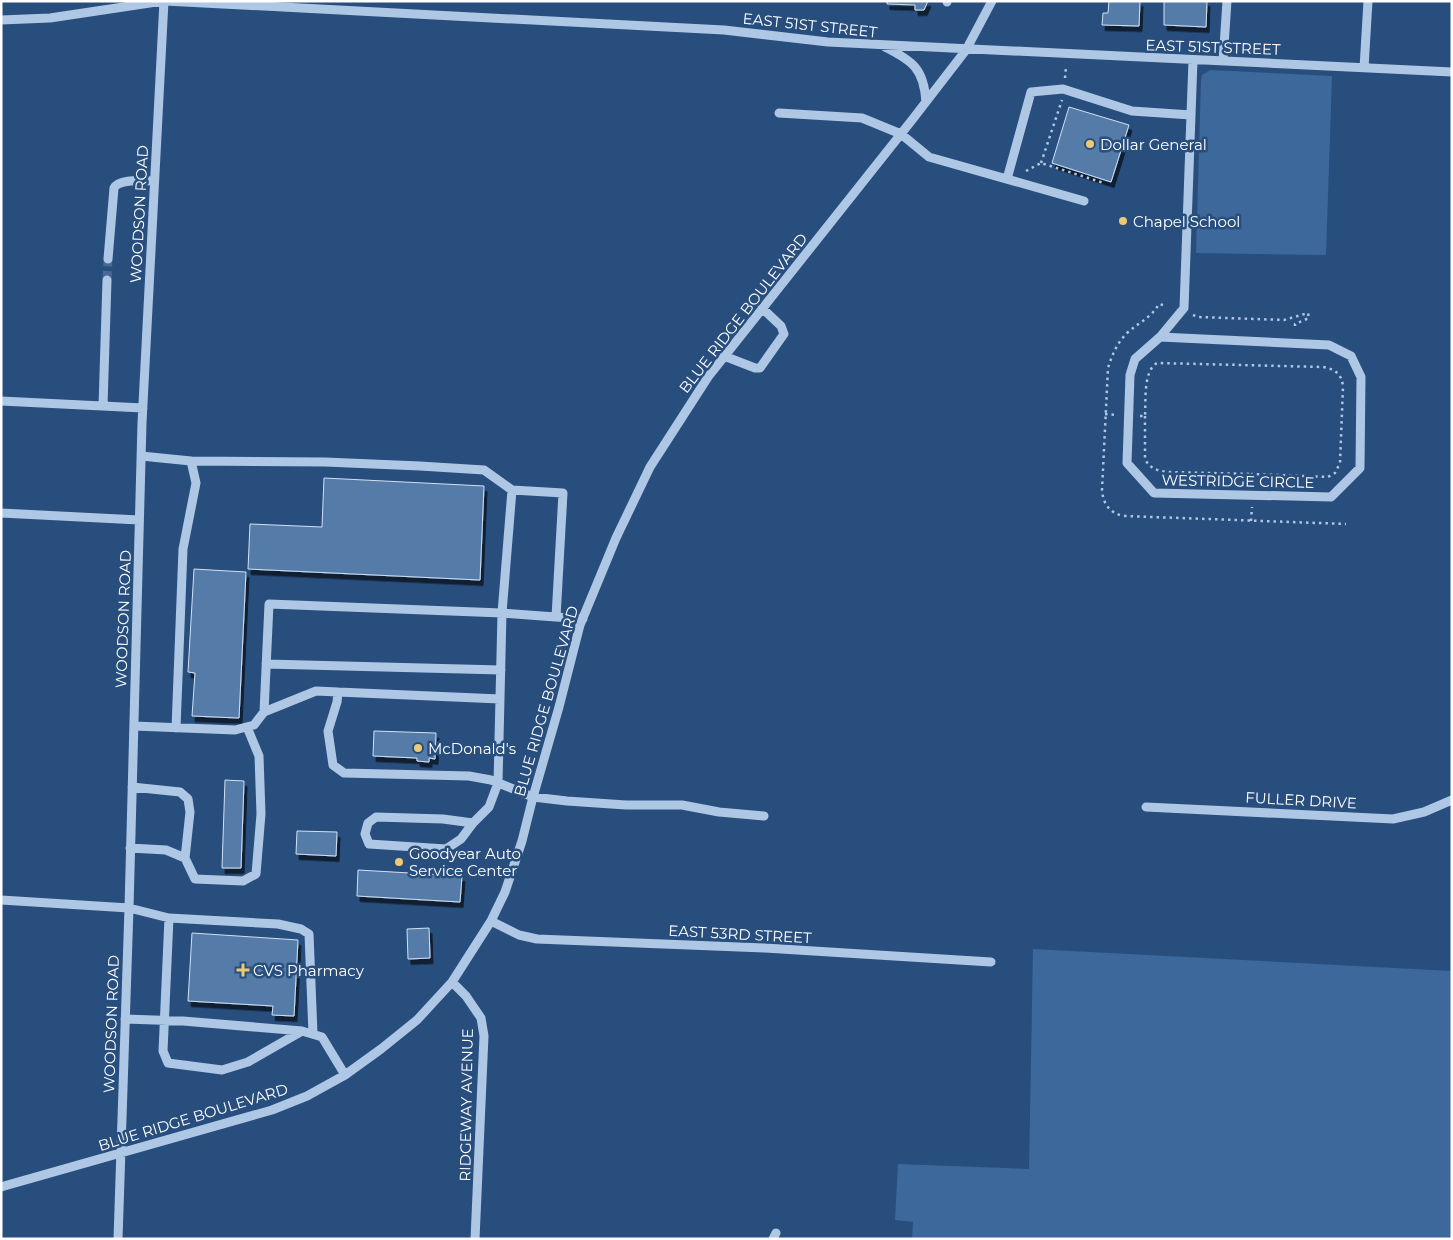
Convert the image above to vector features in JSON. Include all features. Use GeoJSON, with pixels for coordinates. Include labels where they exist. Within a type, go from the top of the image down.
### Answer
{"type":"FeatureCollection","features":[{"type":"Feature","properties":{"kind":"street","name":"EAST 51ST STREET"},"geometry":{"type":"LineString","coordinates":[[1,20],[50,18],[164,1],[273,4],[724,30],[828,42],[966,50],[1452,72]]}},
{"type":"Feature","properties":{"kind":"street","name":"WOODSON ROAD"},"geometry":{"type":"LineString","coordinates":[[118,1239],[141,456],[164,1]]}},
{"type":"Feature","properties":{"kind":"street"},"geometry":{"type":"LineString","coordinates":[[1223,61],[1227,1]]}},
{"type":"Feature","properties":{"kind":"street"},"geometry":{"type":"LineString","coordinates":[[1364,68],[1368,1]]}},
{"type":"Feature","properties":{"kind":"street","name":"BLUE RIDGE BOULEVARD"},"geometry":{"type":"LineString","coordinates":[[1,1187],[272,1110],[307,1096],[345,1075],[381,1049],[417,1020],[452,982],[491,921],[505,892],[522,841],[583,619],[616,538],[650,468],[708,377],[966,50],[990,2]]}},
{"type":"Feature","properties":{"kind":"street"},"geometry":{"type":"LineString","coordinates":[[883,45],[904,56],[913,64],[922,79],[926,92],[926,102]]}},
{"type":"Feature","properties":{"kind":"street","name":"WESTRIDGE CIRCLE"},"geometry":{"type":"LineString","coordinates":[[1160,336],[1329,345],[1351,356],[1361,377],[1360,468],[1330,497],[1154,493],[1127,463],[1130,374],[1135,359],[1160,336],[1184,308],[1193,60]]}},
{"type":"Feature","properties":{"kind":"street"},"geometry":{"type":"LineString","coordinates":[[1007,179],[1031,92],[1063,89],[1132,111],[1191,115]]}},
{"type":"Feature","properties":{"kind":"street"},"geometry":{"type":"LineString","coordinates":[[779,113],[862,118],[901,134],[929,157],[1084,201]]}},
{"type":"Feature","properties":{"kind":"street"},"geometry":{"type":"LineString","coordinates":[[108,259],[114,188],[116,184],[121,182],[154,181]]}},
{"type":"Feature","properties":{"kind":"street"},"geometry":{"type":"LineString","coordinates":[[103,406],[107,280]]}},
{"type":"Feature","properties":{"kind":"street"},"geometry":{"type":"LineString","coordinates":[[724,356],[755,368],[760,368],[784,334],[781,326],[762,308]]}},
{"type":"Feature","properties":{"kind":"street"},"geometry":{"type":"LineString","coordinates":[[1,402],[143,408]]}},
{"type":"Feature","properties":{"kind":"street"},"geometry":{"type":"LineString","coordinates":[[141,456],[191,461],[324,462],[484,470],[512,490],[563,492],[556,617]]}},
{"type":"Feature","properties":{"kind":"street"},"geometry":{"type":"LineString","coordinates":[[176,728],[183,549],[196,483],[191,461]]}},
{"type":"Feature","properties":{"kind":"street"},"geometry":{"type":"LineString","coordinates":[[473,823],[442,819],[376,817],[368,823],[365,834],[369,844],[446,849],[461,839],[489,806],[498,783],[502,613],[512,490]]}},
{"type":"Feature","properties":{"kind":"street"},"geometry":{"type":"LineString","coordinates":[[1,514],[139,520]]}},
{"type":"Feature","properties":{"kind":"street"},"geometry":{"type":"LineString","coordinates":[[264,712],[269,604],[502,613],[583,619]]}},
{"type":"Feature","properties":{"kind":"street"},"geometry":{"type":"LineString","coordinates":[[266,664],[501,670]]}},
{"type":"Feature","properties":{"kind":"street"},"geometry":{"type":"LineString","coordinates":[[134,726],[235,730],[254,725],[264,712],[316,691],[500,699]]}},
{"type":"Feature","properties":{"kind":"street"},"geometry":{"type":"LineString","coordinates":[[338,692],[337,702],[328,731],[333,765],[344,774],[469,776],[498,783],[533,797],[567,801],[682,805],[719,812],[764,816]]}},
{"type":"Feature","properties":{"kind":"street"},"geometry":{"type":"LineString","coordinates":[[132,787],[180,792],[188,799],[190,812],[185,858],[194,879],[243,881],[256,874],[261,814],[260,756],[247,727]]}},
{"type":"Feature","properties":{"kind":"street","name":"FULLER DRIVE"},"geometry":{"type":"LineString","coordinates":[[1146,806],[1393,819],[1424,812],[1452,800]]}},
{"type":"Feature","properties":{"kind":"street"},"geometry":{"type":"LineString","coordinates":[[130,848],[166,850],[185,858]]}},
{"type":"Feature","properties":{"kind":"street"},"geometry":{"type":"LineString","coordinates":[[1,900],[129,908],[169,918],[278,924],[301,929],[309,934],[313,1034]]}},
{"type":"Feature","properties":{"kind":"street"},"geometry":{"type":"LineString","coordinates":[[169,918],[162,1052],[168,1063],[222,1070],[248,1062],[302,1031]]}},
{"type":"Feature","properties":{"kind":"street","name":"EAST 53RD STREET"},"geometry":{"type":"LineString","coordinates":[[491,921],[519,935],[537,939],[765,948],[991,962]]}},
{"type":"Feature","properties":{"kind":"street","name":"RIDGEWAY AVENUE"},"geometry":{"type":"LineString","coordinates":[[452,982],[466,996],[481,1018],[484,1036],[475,1239]]}},
{"type":"Feature","properties":{"kind":"street"},"geometry":{"type":"LineString","coordinates":[[125,1019],[163,1020],[302,1031],[322,1037],[345,1075]]}},
{"type":"Feature","properties":{"kind":"path"},"geometry":{"type":"LineString","coordinates":[[1064,82],[1066,67]]}},
{"type":"Feature","properties":{"kind":"path"},"geometry":{"type":"LineString","coordinates":[[1026,171],[1041,163],[1062,100]]}},
{"type":"Feature","properties":{"kind":"path"},"geometry":{"type":"LineString","coordinates":[[1041,163],[1104,183]]}},
{"type":"Feature","properties":{"kind":"path"},"geometry":{"type":"LineString","coordinates":[[1163,306],[1159,304],[1154,312],[1128,332],[1114,350],[1107,375],[1102,490],[1103,500],[1111,511],[1118,515],[1131,517],[1346,524]]}},
{"type":"Feature","properties":{"kind":"path"},"geometry":{"type":"LineString","coordinates":[[1190,314],[1198,317],[1284,320],[1308,313],[1309,318],[1295,324],[1296,326]]}},
{"type":"Feature","properties":{"kind":"path"},"geometry":{"type":"LineString","coordinates":[[1157,363],[1323,367],[1336,371],[1342,380],[1343,387],[1341,456],[1337,470],[1328,477],[1252,474],[1169,472],[1156,470],[1148,464],[1145,458],[1145,416],[1147,380],[1152,366],[1157,363]]}},
{"type":"Feature","properties":{"kind":"path"},"geometry":{"type":"LineString","coordinates":[[1105,414],[1120,415]]}},
{"type":"Feature","properties":{"kind":"path"},"geometry":{"type":"LineString","coordinates":[[1136,416],[1145,416]]}},
{"type":"Feature","properties":{"kind":"path"},"geometry":{"type":"LineString","coordinates":[[1252,474],[1252,489]]}},
{"type":"Feature","properties":{"kind":"path"},"geometry":{"type":"LineString","coordinates":[[1251,521],[1252,506]]}},
{"type":"Feature","properties":{"kind":"shaded area"},"geometry":{"type":"Polygon","coordinates":[[[1210,70],[1332,76],[1326,255],[1196,253],[1201,81],[1202,75],[1210,70]]]}},
{"type":"Feature","properties":{"kind":"shaded area"},"geometry":{"type":"Polygon","coordinates":[[[1033,949],[1452,971],[1452,1239],[912,1239],[913,1222],[895,1220],[898,1164],[1029,1169],[1033,949]]]}},
{"type":"Feature","properties":{"kind":"building"},"geometry":{"type":"Polygon","coordinates":[[[887,1],[928,1],[924,10],[915,10],[915,5],[887,4],[887,1]]]}},
{"type":"Feature","properties":{"kind":"building"},"geometry":{"type":"Polygon","coordinates":[[[1109,1],[1140,1],[1139,26],[1102,25],[1103,13],[1108,13],[1109,1]]]}},
{"type":"Feature","properties":{"kind":"building"},"geometry":{"type":"Polygon","coordinates":[[[1164,1],[1207,1],[1206,27],[1164,25],[1164,1]]]}},
{"type":"Feature","properties":{"kind":"building","name":"Dollar General"},"geometry":{"type":"Polygon","coordinates":[[[1069,107],[1129,125],[1111,182],[1052,163],[1069,107]]]}},
{"type":"Feature","properties":{"kind":"building"},"geometry":{"type":"Polygon","coordinates":[[[324,478],[484,486],[480,580],[248,569],[250,524],[322,527],[324,478]]]}},
{"type":"Feature","properties":{"kind":"building"},"geometry":{"type":"Polygon","coordinates":[[[194,569],[246,572],[239,718],[192,716],[195,673],[188,672],[194,569]]]}},
{"type":"Feature","properties":{"kind":"building"},"geometry":{"type":"Polygon","coordinates":[[[374,731],[436,733],[435,759],[429,758],[429,762],[417,761],[417,758],[373,756],[374,731]]]}},
{"type":"Feature","properties":{"kind":"building"},"geometry":{"type":"Polygon","coordinates":[[[225,780],[244,781],[241,868],[222,868],[225,780]]]}},
{"type":"Feature","properties":{"kind":"building"},"geometry":{"type":"Polygon","coordinates":[[[297,831],[337,832],[336,856],[296,854],[297,831]]]}},
{"type":"Feature","properties":{"kind":"building"},"geometry":{"type":"Polygon","coordinates":[[[358,870],[462,876],[460,902],[357,896],[358,870]]]}},
{"type":"Feature","properties":{"kind":"building"},"geometry":{"type":"Polygon","coordinates":[[[429,928],[430,958],[408,959],[407,929],[429,928]]]}},
{"type":"Feature","properties":{"kind":"building","name":"CVS Pharmacy"},"geometry":{"type":"Polygon","coordinates":[[[192,933],[298,940],[294,1016],[272,1015],[273,1006],[188,1001],[192,933]]]}},
{"type":"Feature","properties":{"kind":"tunnel"},"geometry":{"type":"LineString","coordinates":[[107,280],[108,259]]}},
{"type":"Feature","properties":{"kind":"place","name":"Dollar General"},"geometry":{"type":"Point","coordinates":[1090,144]}},
{"type":"Feature","properties":{"kind":"place","name":"Chapel School"},"geometry":{"type":"Point","coordinates":[1123,221]}},
{"type":"Feature","properties":{"kind":"place","name":"McDonald's"},"geometry":{"type":"Point","coordinates":[418,748]}},
{"type":"Feature","properties":{"kind":"place","name":"Goodyear Auto Service Center"},"geometry":{"type":"Point","coordinates":[399,862]}},
{"type":"Feature","properties":{"kind":"place","name":"CVS Pharmacy"},"geometry":{"type":"Point","coordinates":[243,970]}}]}
